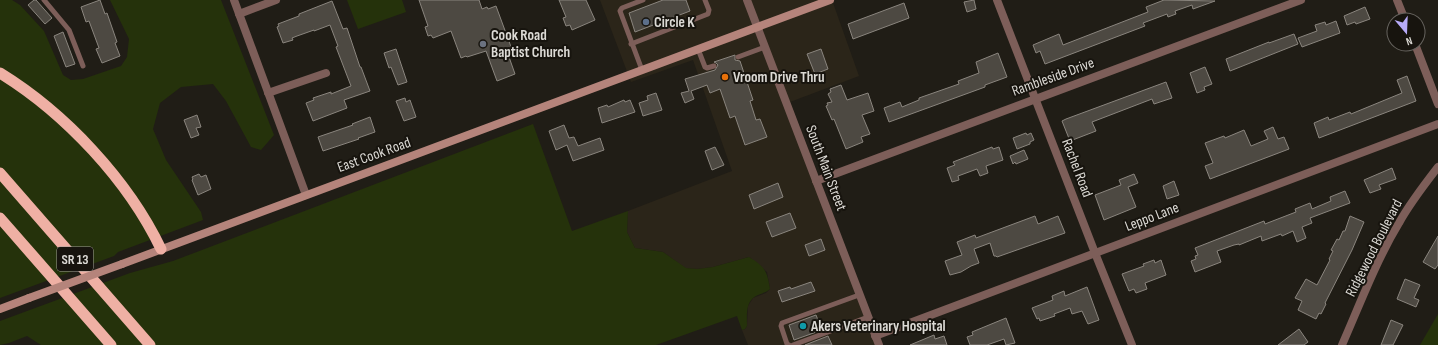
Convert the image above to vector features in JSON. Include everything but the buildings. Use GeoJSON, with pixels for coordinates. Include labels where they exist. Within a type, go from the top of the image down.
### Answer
{"type":"FeatureCollection","features":[{"type":"Feature","properties":{"kind":"highway"},"geometry":{"type":"LineString","coordinates":[[0,73],[58,116],[99,158],[136,206],[155,236],[161,249]]}},
{"type":"Feature","properties":{"kind":"highway","name":"SR 13"},"geometry":{"type":"LineString","coordinates":[[0,173],[150,345]]}},
{"type":"Feature","properties":{"kind":"highway","name":"SR 13"},"geometry":{"type":"LineString","coordinates":[[0,218],[111,345]]}},
{"type":"Feature","properties":{"kind":"main road","name":"East Cook Road"},"geometry":{"type":"LineString","coordinates":[[0,309],[758,28],[821,2],[830,0]]}},
{"type":"Feature","properties":{"kind":"street"},"geometry":{"type":"LineString","coordinates":[[234,0],[306,195]]}},
{"type":"Feature","properties":{"kind":"street"},"geometry":{"type":"LineString","coordinates":[[239,14],[276,0]]}},
{"type":"Feature","properties":{"kind":"street","name":"Rachel Road"},"geometry":{"type":"LineString","coordinates":[[997,0],[1132,345]]}},
{"type":"Feature","properties":{"kind":"street","name":"Rambleside Drive"},"geometry":{"type":"LineString","coordinates":[[816,181],[1301,0]]}},
{"type":"Feature","properties":{"kind":"street"},"geometry":{"type":"LineString","coordinates":[[1398,0],[1402,12]]}},
{"type":"Feature","properties":{"kind":"street","name":"South Main Street"},"geometry":{"type":"LineString","coordinates":[[749,1],[765,47],[879,345]]}},
{"type":"Feature","properties":{"kind":"street"},"geometry":{"type":"LineString","coordinates":[[1418,52],[1438,104]]}},
{"type":"Feature","properties":{"kind":"street"},"geometry":{"type":"LineString","coordinates":[[268,93],[326,73]]}},
{"type":"Feature","properties":{"kind":"street","name":"Leppo Lane"},"geometry":{"type":"LineString","coordinates":[[876,336],[1438,124]]}},
{"type":"Feature","properties":{"kind":"street","name":"Ridgewood Boulevard"},"geometry":{"type":"LineString","coordinates":[[1342,345],[1380,260],[1399,222],[1438,168]]}},
{"type":"Feature","properties":{"kind":"lane"},"geometry":{"type":"LineString","coordinates":[[44,0],[69,30],[83,66]]}},
{"type":"Feature","properties":{"kind":"lane"},"geometry":{"type":"LineString","coordinates":[[642,70],[631,44],[620,11],[622,8],[643,0]]}},
{"type":"Feature","properties":{"kind":"lane"},"geometry":{"type":"LineString","coordinates":[[631,44],[708,14],[709,10],[705,0]]}},
{"type":"Feature","properties":{"kind":"lane"},"geometry":{"type":"LineString","coordinates":[[738,57],[765,47]]}},
{"type":"Feature","properties":{"kind":"lane"},"geometry":{"type":"LineString","coordinates":[[698,49],[705,67],[707,68],[714,66]]}},
{"type":"Feature","properties":{"kind":"lane"},"geometry":{"type":"LineString","coordinates":[[789,345],[787,344],[781,326],[782,323],[859,294]]}},
{"type":"Feature","properties":{"kind":"lane"},"geometry":{"type":"LineString","coordinates":[[793,345],[868,317]]}},
{"type":"Feature","properties":{"kind":"shaded area"},"geometry":{"type":"Polygon","coordinates":[[[600,0],[832,0],[859,76],[790,102],[882,345],[748,345],[742,330],[747,326],[748,306],[753,298],[766,293],[770,289],[767,272],[749,257],[713,267],[697,269],[685,268],[663,252],[635,248],[627,232],[628,211],[732,171],[693,60],[631,82],[600,0]]]}},
{"type":"Feature","properties":{"kind":"green space"},"geometry":{"type":"Polygon","coordinates":[[[0,0],[12,0],[20,5],[44,31],[63,75],[71,80],[83,79],[121,66],[127,57],[129,39],[110,0],[221,0],[274,135],[261,150],[251,147],[226,101],[213,84],[181,87],[160,103],[153,129],[166,160],[201,212],[203,220],[118,252],[114,256],[0,298],[0,0]]]}},
{"type":"Feature","properties":{"kind":"green space"},"geometry":{"type":"Polygon","coordinates":[[[347,0],[402,0],[406,12],[358,29],[347,0]]]}},
{"type":"Feature","properties":{"kind":"green space"},"geometry":{"type":"Polygon","coordinates":[[[533,124],[572,231],[628,211],[627,232],[635,248],[663,252],[686,268],[697,269],[713,267],[749,257],[759,264],[768,277],[770,289],[756,296],[748,305],[747,326],[745,329],[742,330],[737,316],[656,345],[41,345],[27,336],[0,345],[0,321],[130,273],[173,261],[533,124]]]}},
{"type":"Feature","properties":{"kind":"green space"},"geometry":{"type":"Polygon","coordinates":[[[1438,314],[1438,345],[1420,345],[1438,314]]]}},
{"type":"Feature","properties":{"kind":"place","name":"Circle K"},"geometry":{"type":"Point","coordinates":[646,22]}},
{"type":"Feature","properties":{"kind":"place","name":"Cook Road Baptist Church"},"geometry":{"type":"Point","coordinates":[483,44]}},
{"type":"Feature","properties":{"kind":"place","name":"Vroom Drive Thru"},"geometry":{"type":"Point","coordinates":[725,77]}},
{"type":"Feature","properties":{"kind":"place","name":"Akers Veterinary Hospital"},"geometry":{"type":"Point","coordinates":[803,326]}}]}
